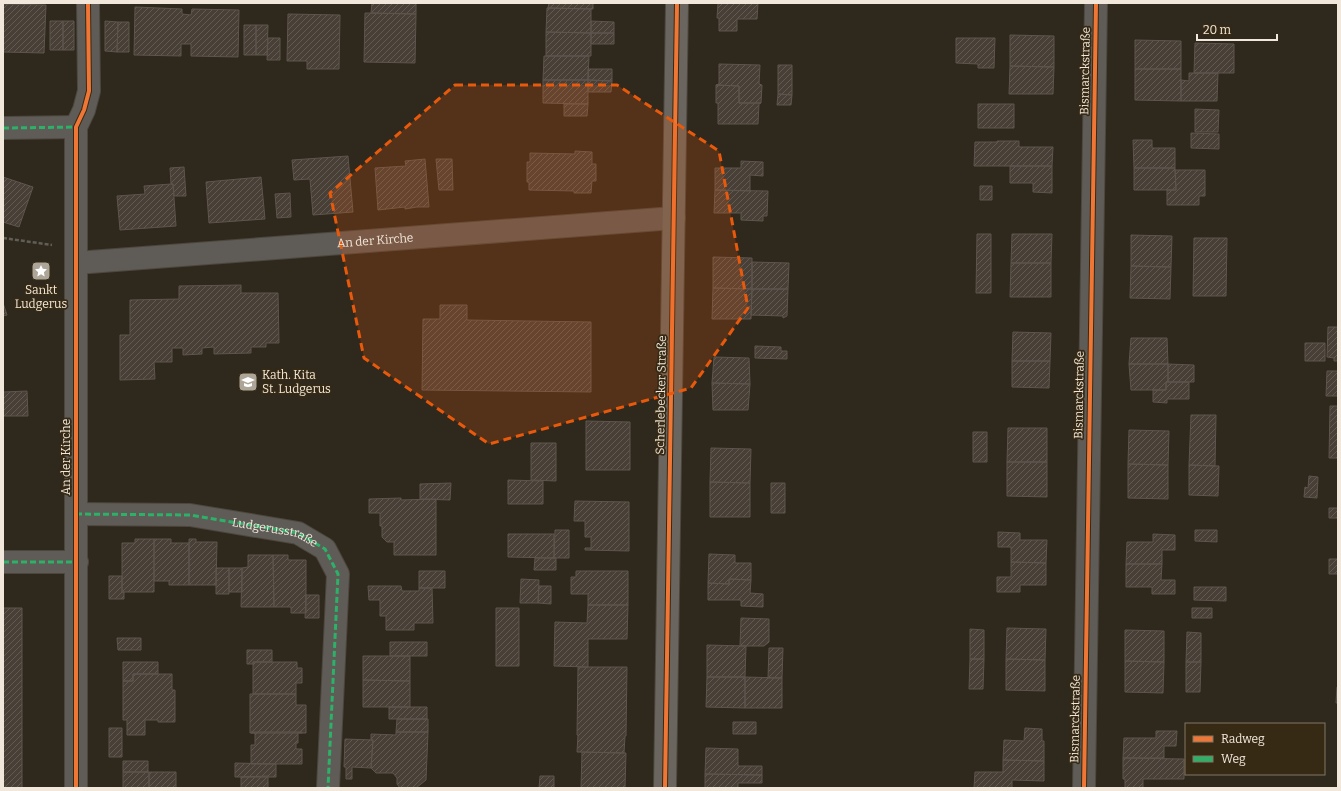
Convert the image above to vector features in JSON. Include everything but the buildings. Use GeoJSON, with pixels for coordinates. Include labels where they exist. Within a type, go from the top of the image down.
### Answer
{"type":"FeatureCollection","features":[{"type":"Feature","properties":{"kind":"street"},"geometry":{"type":"LineString","coordinates":[[3,128],[76,127],[84,110],[89,91],[88,3]]}},
{"type":"Feature","properties":{"kind":"street","name":"Scherlebecker Straße"},"geometry":{"type":"LineString","coordinates":[[665,788],[676,3]]}},
{"type":"Feature","properties":{"kind":"street","name":"Bismarckstraße"},"geometry":{"type":"LineString","coordinates":[[1084,788],[1096,3]]}},
{"type":"Feature","properties":{"kind":"street","name":"An der Kirche"},"geometry":{"type":"LineString","coordinates":[[76,127],[76,788]]}},
{"type":"Feature","properties":{"kind":"street","name":"An der Kirche"},"geometry":{"type":"LineString","coordinates":[[76,256],[674,218]]}},
{"type":"Feature","properties":{"kind":"street","name":"Ludgerusstraße"},"geometry":{"type":"LineString","coordinates":[[76,514],[190,515],[298,533],[325,549],[338,574],[328,788]]}},
{"type":"Feature","properties":{"kind":"street"},"geometry":{"type":"LineString","coordinates":[[3,562],[77,562]]}},
{"type":"Feature","properties":{"kind":"path"},"geometry":{"type":"LineString","coordinates":[[3,238],[76,256]]}},
{"type":"Feature","properties":{"kind":"highlighted area"},"geometry":{"type":"Polygon","coordinates":[[[455,85],[617,85],[719,151],[748,308],[691,388],[489,444],[364,358],[330,193],[455,85]]]}},
{"type":"Feature","properties":{"kind":"marked path"},"geometry":{"type":"LineString","coordinates":[[3,128],[76,127]]}},
{"type":"Feature","properties":{"kind":"marked path"},"geometry":{"type":"LineString","coordinates":[[76,514],[190,515],[298,533],[325,549],[338,574],[328,788]]}},
{"type":"Feature","properties":{"kind":"marked path"},"geometry":{"type":"LineString","coordinates":[[3,562],[77,562]]}},
{"type":"Feature","properties":{"kind":"cycle path"},"geometry":{"type":"LineString","coordinates":[[76,788],[76,127],[84,110],[89,91],[88,3]]}},
{"type":"Feature","properties":{"kind":"cycle path"},"geometry":{"type":"LineString","coordinates":[[665,788],[677,3]]}},
{"type":"Feature","properties":{"kind":"cycle path"},"geometry":{"type":"LineString","coordinates":[[1084,788],[1096,3]]}},
{"type":"Feature","properties":{"kind":"place","name":"Sankt Ludgerus"},"geometry":{"type":"Point","coordinates":[41,271]}},
{"type":"Feature","properties":{"kind":"place","name":"Kath. Kita St. Ludgerus"},"geometry":{"type":"Point","coordinates":[248,382]}}]}
